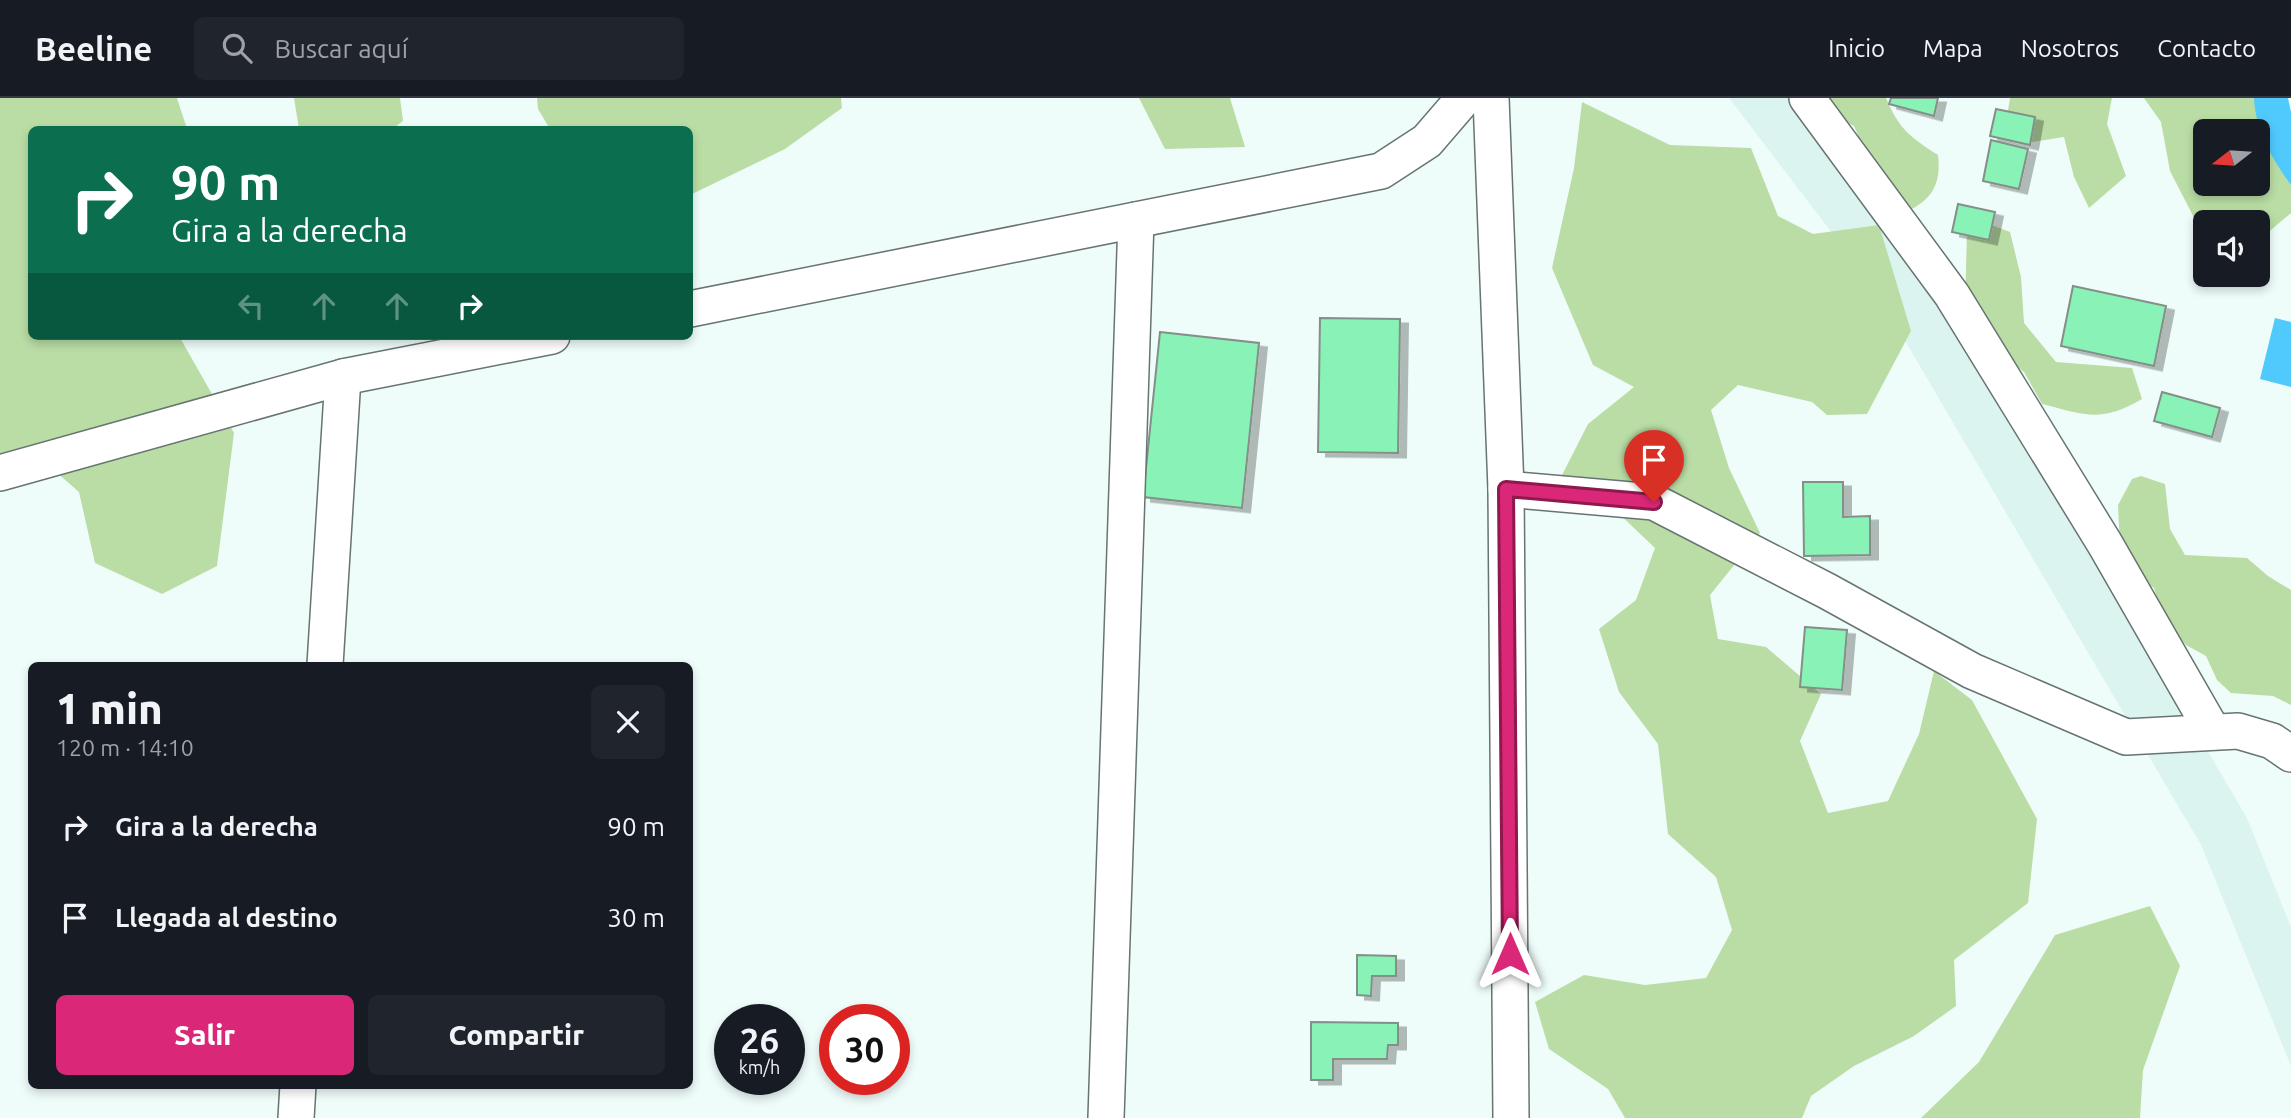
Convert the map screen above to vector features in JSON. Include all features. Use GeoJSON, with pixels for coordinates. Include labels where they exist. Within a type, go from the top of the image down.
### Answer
{"type":"FeatureCollection","features":[{"type":"Feature","properties":{"kind":"street"},"geometry":{"type":"LineString","coordinates":[[693,308],[1381,171],[1427,141],[1464,98]]}},
{"type":"Feature","properties":{"kind":"street"},"geometry":{"type":"LineString","coordinates":[[1491,98],[1506,489],[1511,1118]]}},
{"type":"Feature","properties":{"kind":"street"},"geometry":{"type":"LineString","coordinates":[[1807,98],[1966,317],[2105,544],[2213,732]]}},
{"type":"Feature","properties":{"kind":"street"},"geometry":{"type":"LineString","coordinates":[[1106,1118],[1136,220]]}},
{"type":"Feature","properties":{"kind":"street"},"geometry":{"type":"LineString","coordinates":[[0,473],[343,377],[532,340]]}},
{"type":"Feature","properties":{"kind":"street"},"geometry":{"type":"LineString","coordinates":[[325,662],[343,377]]}},
{"type":"Feature","properties":{"kind":"street"},"geometry":{"type":"LineString","coordinates":[[1506,489],[1654,502],[1827,591],[1972,671],[2126,737],[2238,731],[2272,741],[2291,754]]}},
{"type":"Feature","properties":{"kind":"street"},"geometry":{"type":"LineString","coordinates":[[296,1118],[298,1089]]}},
{"type":"Feature","properties":{"kind":"shaded area"},"geometry":{"type":"Polygon","coordinates":[[[1729,98],[1795,98],[1922,264],[2247,818],[2291,927],[2291,1066],[2201,845],[1874,288],[1729,98]]]}},
{"type":"Feature","properties":{"kind":"green space"},"geometry":{"type":"Polygon","coordinates":[[[0,98],[177,98],[186,126],[28,126],[28,340],[181,340],[234,433],[217,566],[162,594],[95,563],[79,492],[55,471],[0,465],[0,98]]]}},
{"type":"Feature","properties":{"kind":"green space"},"geometry":{"type":"Polygon","coordinates":[[[294,98],[400,98],[403,121],[396,126],[299,126],[294,98]]]}},
{"type":"Feature","properties":{"kind":"green space"},"geometry":{"type":"Polygon","coordinates":[[[537,98],[841,98],[842,108],[785,149],[693,194],[693,126],[548,126],[538,109],[537,98]]]}},
{"type":"Feature","properties":{"kind":"green space"},"geometry":{"type":"Polygon","coordinates":[[[1139,98],[1230,98],[1245,147],[1165,149],[1139,98]]]}},
{"type":"Feature","properties":{"kind":"green space"},"geometry":{"type":"Polygon","coordinates":[[[1818,98],[1886,98],[1906,131],[1938,155],[1936,184],[1927,199],[1901,213],[1865,151],[1854,126],[1840,119],[1818,98]]]}},
{"type":"Feature","properties":{"kind":"green space"},"geometry":{"type":"Polygon","coordinates":[[[2010,98],[2112,98],[2107,124],[2126,176],[2089,208],[2074,177],[2064,137],[2020,144],[2006,123],[2010,98]]]}},
{"type":"Feature","properties":{"kind":"green space"},"geometry":{"type":"Polygon","coordinates":[[[2144,98],[2272,98],[2291,137],[2291,213],[2270,231],[2270,210],[2193,210],[2193,216],[2170,171],[2161,122],[2144,98]]]}},
{"type":"Feature","properties":{"kind":"green space"},"geometry":{"type":"Polygon","coordinates":[[[1582,102],[1670,145],[1751,148],[1778,216],[1813,234],[1879,225],[1911,331],[1867,414],[1827,415],[1812,402],[1738,385],[1711,410],[1729,468],[1760,533],[1710,595],[1718,639],[1766,647],[1821,694],[1800,741],[1828,813],[1888,801],[1919,734],[1934,671],[1972,700],[2037,819],[2028,903],[1954,960],[1956,1006],[1914,1036],[1854,1066],[1811,1096],[1802,1118],[1625,1118],[1608,1089],[1549,1049],[1535,1002],[1584,975],[1645,985],[1706,978],[1732,930],[1716,877],[1668,834],[1658,744],[1619,692],[1599,629],[1636,600],[1655,548],[1614,509],[1560,479],[1588,424],[1634,387],[1593,365],[1552,268],[1574,168],[1582,102]]]}},
{"type":"Feature","properties":{"kind":"green space"},"geometry":{"type":"Polygon","coordinates":[[[1984,222],[2010,232],[2021,277],[2024,323],[2056,362],[2132,368],[2142,399],[2128,407],[2093,415],[2042,404],[2024,372],[2002,355],[1965,309],[1967,230],[1984,222]]]}},
{"type":"Feature","properties":{"kind":"green space"},"geometry":{"type":"Polygon","coordinates":[[[2141,476],[2165,484],[2170,529],[2185,555],[2247,558],[2268,576],[2291,590],[2291,705],[2273,696],[2231,693],[2217,680],[2206,656],[2186,645],[2163,618],[2154,588],[2121,566],[2118,505],[2132,479],[2141,476]]]}},
{"type":"Feature","properties":{"kind":"green space"},"geometry":{"type":"Polygon","coordinates":[[[2150,906],[2180,966],[2143,1070],[2140,1118],[1921,1118],[1979,1062],[2055,935],[2150,906]]]}},
{"type":"Feature","properties":{"kind":"water"},"geometry":{"type":"Polygon","coordinates":[[[2254,98],[2288,98],[2291,112],[2291,185],[2270,151],[2270,119],[2257,119],[2254,98]]]}},
{"type":"Feature","properties":{"kind":"water"},"geometry":{"type":"Polygon","coordinates":[[[2275,318],[2291,322],[2291,387],[2260,379],[2275,318]]]}},
{"type":"Feature","properties":{"kind":"building"},"geometry":{"type":"Polygon","coordinates":[[[1891,98],[1938,98],[1934,116],[1889,104],[1891,98]]]}},
{"type":"Feature","properties":{"kind":"building"},"geometry":{"type":"Polygon","coordinates":[[[1996,109],[2035,117],[2030,145],[1990,136],[1996,109]]]}},
{"type":"Feature","properties":{"kind":"building"},"geometry":{"type":"Polygon","coordinates":[[[1991,140],[2028,149],[2019,189],[1983,181],[1991,140]]]}},
{"type":"Feature","properties":{"kind":"building"},"geometry":{"type":"Polygon","coordinates":[[[1958,204],[1995,212],[1989,240],[1952,232],[1958,204]]]}},
{"type":"Feature","properties":{"kind":"building"},"geometry":{"type":"Polygon","coordinates":[[[2073,286],[2166,306],[2154,366],[2061,346],[2073,286]]]}},
{"type":"Feature","properties":{"kind":"building"},"geometry":{"type":"Polygon","coordinates":[[[1320,318],[1400,319],[1398,453],[1318,452],[1320,318]]]}},
{"type":"Feature","properties":{"kind":"building"},"geometry":{"type":"Polygon","coordinates":[[[1160,332],[1259,343],[1242,508],[1143,497],[1160,332]]]}},
{"type":"Feature","properties":{"kind":"building"},"geometry":{"type":"Polygon","coordinates":[[[2162,392],[2220,408],[2212,437],[2154,421],[2162,392]]]}},
{"type":"Feature","properties":{"kind":"building"},"geometry":{"type":"Polygon","coordinates":[[[1803,482],[1843,482],[1843,517],[1870,516],[1870,555],[1804,556],[1803,482]]]}},
{"type":"Feature","properties":{"kind":"building"},"geometry":{"type":"Polygon","coordinates":[[[1805,627],[1847,630],[1842,690],[1800,687],[1805,627]]]}},
{"type":"Feature","properties":{"kind":"building"},"geometry":{"type":"Polygon","coordinates":[[[1357,955],[1396,956],[1396,976],[1372,976],[1371,996],[1357,995],[1357,955]]]}},
{"type":"Feature","properties":{"kind":"building"},"geometry":{"type":"Polygon","coordinates":[[[1311,1022],[1398,1023],[1398,1045],[1388,1045],[1387,1059],[1333,1059],[1333,1080],[1311,1080],[1311,1022]]]}},
{"type":"Feature","properties":{"kind":"route"},"geometry":{"type":"LineString","coordinates":[[1510,954],[1506,489],[1654,502]]}}]}
